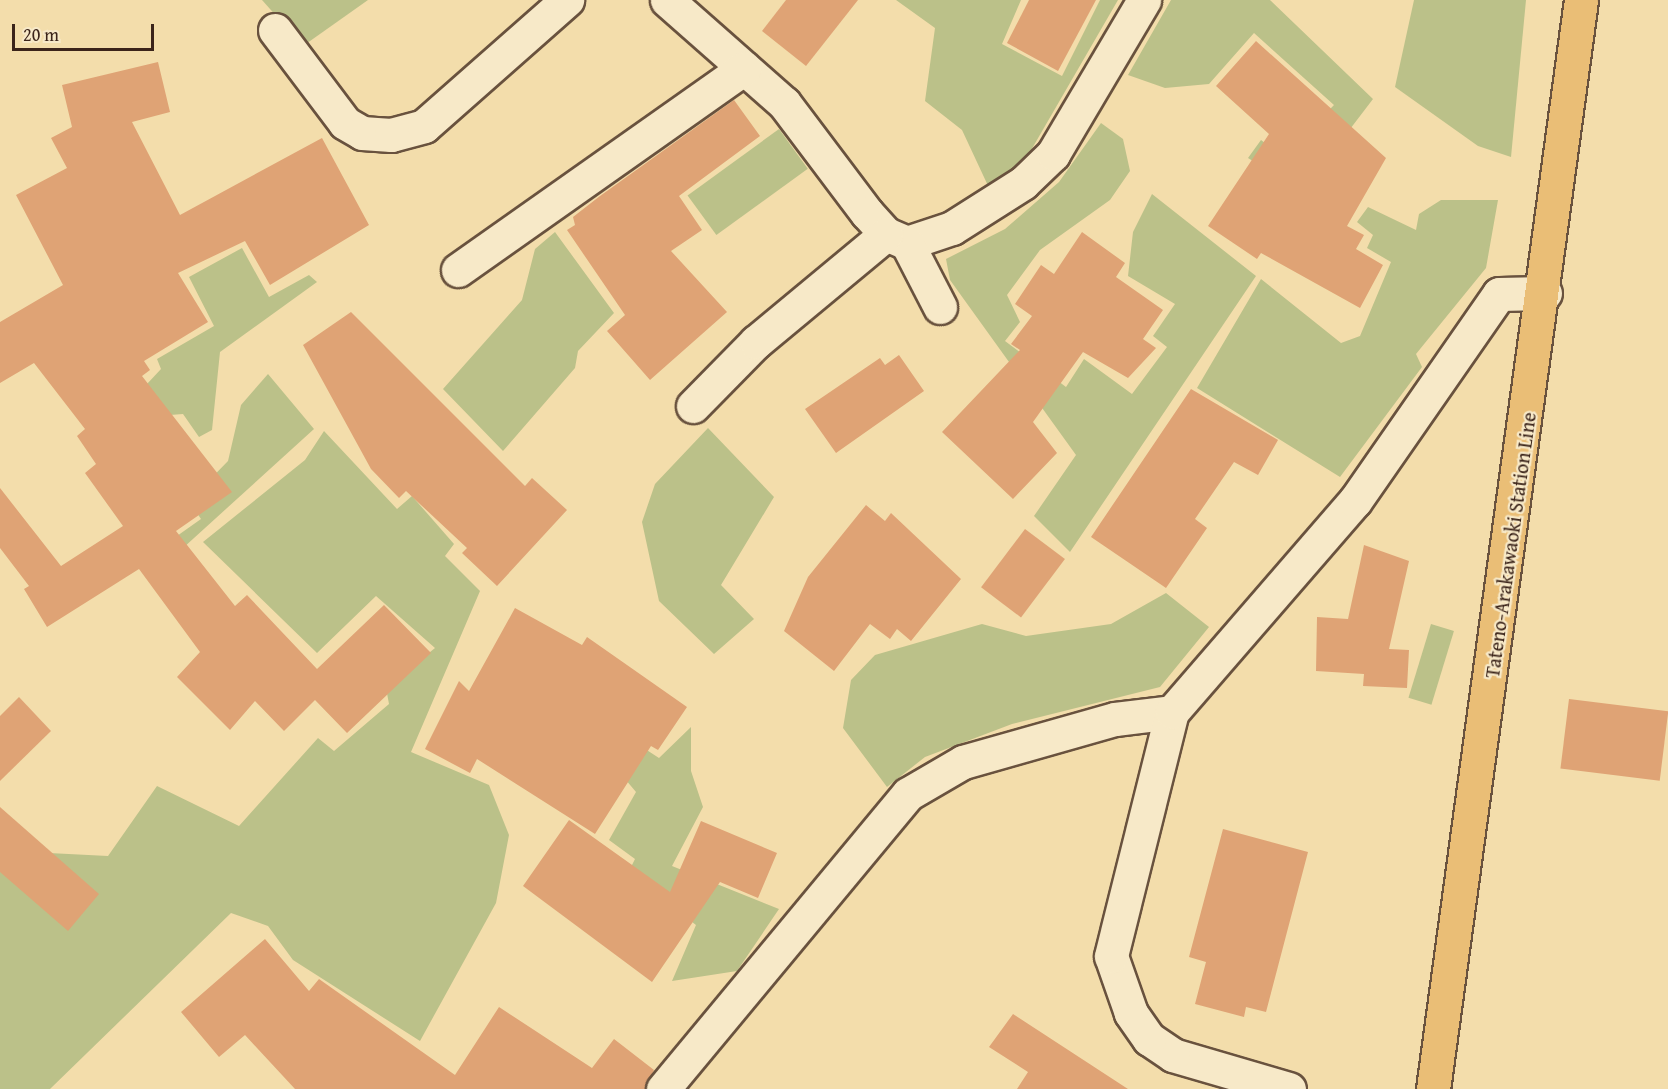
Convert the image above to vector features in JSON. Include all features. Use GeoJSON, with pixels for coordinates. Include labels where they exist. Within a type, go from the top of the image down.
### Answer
{"type":"FeatureCollection","features":[{"type":"Feature","properties":{"kind":"main road","name":"Tateno-Arakawaoki Station Line"},"geometry":{"type":"LineString","coordinates":[[1433,1089],[1545,292],[1581,0]]}},
{"type":"Feature","properties":{"kind":"street"},"geometry":{"type":"LineString","coordinates":[[275,30],[345,123],[362,134],[391,135],[424,126],[567,0]]}},
{"type":"Feature","properties":{"kind":"street"},"geometry":{"type":"LineString","coordinates":[[667,0],[784,104],[897,239],[940,307]]}},
{"type":"Feature","properties":{"kind":"street"},"geometry":{"type":"LineString","coordinates":[[693,406],[756,342],[897,239],[951,228],[1023,183],[1053,154],[1144,0]]}},
{"type":"Feature","properties":{"kind":"street"},"geometry":{"type":"LineString","coordinates":[[458,270],[744,68]]}},
{"type":"Feature","properties":{"kind":"street"},"geometry":{"type":"LineString","coordinates":[[1289,1089],[1173,1055],[1149,1039],[1131,1013],[1111,956],[1172,712],[1355,501],[1499,294],[1545,292]]}},
{"type":"Feature","properties":{"kind":"street"},"geometry":{"type":"LineString","coordinates":[[663,1089],[908,794],[963,762],[1115,719],[1172,712]]}},
{"type":"Feature","properties":{"kind":"green space"},"geometry":{"type":"Polygon","coordinates":[[[262,0],[368,0],[303,46],[262,0]]]}},
{"type":"Feature","properties":{"kind":"green space"},"geometry":{"type":"Polygon","coordinates":[[[896,0],[1021,0],[1002,44],[1062,76],[1100,0],[1118,0],[1019,171],[990,190],[962,130],[925,101],[935,28],[896,0]]]}},
{"type":"Feature","properties":{"kind":"green space"},"geometry":{"type":"Polygon","coordinates":[[[1171,0],[1270,0],[1373,99],[1302,192],[1248,158],[1261,140],[1283,157],[1334,105],[1254,33],[1209,84],[1165,88],[1128,75],[1171,0]]]}},
{"type":"Feature","properties":{"kind":"green space"},"geometry":{"type":"Polygon","coordinates":[[[1414,0],[1526,0],[1511,157],[1478,146],[1395,87],[1414,0]]]}},
{"type":"Feature","properties":{"kind":"green space"},"geometry":{"type":"Polygon","coordinates":[[[1101,123],[1123,139],[1130,171],[1110,200],[1040,250],[1007,295],[1020,322],[1005,341],[1066,387],[1084,359],[1132,394],[1167,347],[1153,336],[1175,304],[1128,276],[1133,232],[1152,194],[1256,276],[1070,552],[1034,516],[1076,455],[950,280],[946,259],[1005,229],[1059,182],[1101,123]]]}},
{"type":"Feature","properties":{"kind":"green space"},"geometry":{"type":"Polygon","coordinates":[[[779,129],[808,169],[716,235],[688,195],[779,129]]]}},
{"type":"Feature","properties":{"kind":"green space"},"geometry":{"type":"Polygon","coordinates":[[[1441,200],[1498,200],[1486,268],[1416,354],[1422,367],[1340,477],[1197,388],[1261,279],[1341,343],[1360,336],[1391,262],[1367,248],[1373,235],[1357,222],[1368,207],[1416,230],[1419,214],[1441,200]]]}},
{"type":"Feature","properties":{"kind":"green space"},"geometry":{"type":"Polygon","coordinates":[[[555,232],[614,313],[578,351],[575,368],[503,451],[443,389],[522,300],[535,249],[555,232]]]}},
{"type":"Feature","properties":{"kind":"green space"},"geometry":{"type":"Polygon","coordinates":[[[242,248],[269,297],[309,275],[317,282],[220,352],[212,430],[199,437],[183,414],[170,415],[147,384],[161,369],[157,359],[214,326],[189,277],[242,248]]]}},
{"type":"Feature","properties":{"kind":"green space"},"geometry":{"type":"Polygon","coordinates":[[[268,374],[314,429],[161,568],[160,548],[201,519],[189,501],[228,461],[241,405],[268,374]]]}},
{"type":"Feature","properties":{"kind":"green space"},"geometry":{"type":"Polygon","coordinates":[[[708,428],[774,497],[721,585],[754,619],[714,654],[659,601],[642,522],[655,484],[708,428]]]}},
{"type":"Feature","properties":{"kind":"green space"},"geometry":{"type":"Polygon","coordinates":[[[324,431],[397,509],[412,496],[454,544],[445,556],[480,591],[411,752],[489,785],[509,835],[496,903],[420,1041],[293,960],[268,926],[231,913],[50,1089],[0,1089],[0,836],[29,852],[108,856],[157,786],[239,826],[318,738],[334,751],[389,704],[386,688],[435,648],[376,596],[317,653],[203,542],[305,460],[324,431]]]}},
{"type":"Feature","properties":{"kind":"green space"},"geometry":{"type":"Polygon","coordinates":[[[1166,593],[1209,627],[1160,687],[1012,724],[925,757],[887,787],[843,728],[851,680],[875,655],[982,624],[1026,636],[1111,624],[1166,593]]]}},
{"type":"Feature","properties":{"kind":"green space"},"geometry":{"type":"Polygon","coordinates":[[[1431,624],[1454,631],[1431,705],[1408,698],[1431,624]]]}},
{"type":"Feature","properties":{"kind":"green space"},"geometry":{"type":"Polygon","coordinates":[[[691,727],[691,771],[703,807],[672,866],[779,909],[737,971],[672,981],[696,925],[628,873],[635,859],[609,840],[636,792],[620,773],[639,745],[659,758],[691,727]]]}},
{"type":"Feature","properties":{"kind":"building"},"geometry":{"type":"Polygon","coordinates":[[[786,0],[858,0],[806,66],[762,31],[786,0]]]}},
{"type":"Feature","properties":{"kind":"building"},"geometry":{"type":"Polygon","coordinates":[[[1029,0],[1096,0],[1058,71],[1007,43],[1029,0]]]}},
{"type":"Feature","properties":{"kind":"building"},"geometry":{"type":"Polygon","coordinates":[[[1256,41],[1386,158],[1347,226],[1364,235],[1356,249],[1383,265],[1360,308],[1261,253],[1257,259],[1208,226],[1269,134],[1216,86],[1256,41]]]}},
{"type":"Feature","properties":{"kind":"building"},"geometry":{"type":"Polygon","coordinates":[[[158,62],[170,112],[132,122],[180,215],[322,138],[369,225],[270,285],[245,241],[178,273],[208,322],[144,361],[150,370],[142,376],[232,492],[176,531],[235,606],[247,595],[317,669],[384,605],[431,653],[347,733],[315,700],[284,731],[255,701],[230,730],[177,677],[200,652],[139,569],[47,627],[24,589],[29,586],[0,548],[0,488],[61,566],[123,526],[85,473],[96,464],[77,436],[85,429],[34,363],[0,383],[0,322],[63,285],[16,195],[67,168],[51,138],[72,127],[62,85],[158,62]]]}},
{"type":"Feature","properties":{"kind":"building"},"geometry":{"type":"Polygon","coordinates":[[[734,100],[760,136],[679,196],[702,230],[671,251],[727,312],[650,380],[607,331],[625,315],[567,230],[575,225],[573,217],[734,100]]]}},
{"type":"Feature","properties":{"kind":"building"},"geometry":{"type":"Polygon","coordinates":[[[1082,232],[1125,263],[1116,277],[1163,310],[1143,339],[1156,348],[1128,378],[1083,352],[1033,422],[1057,453],[1013,499],[942,432],[1020,350],[1011,344],[1032,316],[1015,304],[1041,265],[1054,274],[1082,232]]]}},
{"type":"Feature","properties":{"kind":"building"},"geometry":{"type":"Polygon","coordinates":[[[351,312],[525,486],[532,478],[567,510],[497,586],[462,553],[467,548],[406,491],[399,498],[371,469],[303,345],[351,312]]]}},
{"type":"Feature","properties":{"kind":"building"},"geometry":{"type":"Polygon","coordinates":[[[899,355],[924,391],[836,453],[805,409],[880,358],[885,365],[899,355]]]}},
{"type":"Feature","properties":{"kind":"building"},"geometry":{"type":"Polygon","coordinates":[[[1191,389],[1278,440],[1258,475],[1234,462],[1195,519],[1207,528],[1166,588],[1091,537],[1191,389]]]}},
{"type":"Feature","properties":{"kind":"building"},"geometry":{"type":"Polygon","coordinates":[[[866,505],[885,521],[891,513],[961,579],[911,641],[897,629],[890,639],[870,624],[834,671],[784,631],[808,577],[866,505]]]}},
{"type":"Feature","properties":{"kind":"building"},"geometry":{"type":"Polygon","coordinates":[[[1025,529],[1065,559],[1021,617],[981,587],[1025,529]]]}},
{"type":"Feature","properties":{"kind":"building"},"geometry":{"type":"Polygon","coordinates":[[[1364,545],[1409,561],[1389,649],[1409,650],[1407,688],[1363,686],[1364,674],[1316,671],[1317,617],[1348,619],[1364,545]]]}},
{"type":"Feature","properties":{"kind":"building"},"geometry":{"type":"Polygon","coordinates":[[[515,608],[582,645],[587,637],[687,707],[658,750],[651,746],[595,834],[477,759],[470,773],[425,749],[459,681],[469,691],[515,608]]]}},
{"type":"Feature","properties":{"kind":"building"},"geometry":{"type":"Polygon","coordinates":[[[19,697],[51,731],[0,781],[0,716],[19,697]]]}},
{"type":"Feature","properties":{"kind":"building"},"geometry":{"type":"Polygon","coordinates":[[[1569,699],[1668,711],[1660,781],[1560,768],[1569,699]]]}},
{"type":"Feature","properties":{"kind":"building"},"geometry":{"type":"Polygon","coordinates":[[[0,807],[99,894],[68,931],[0,872],[0,807]]]}},
{"type":"Feature","properties":{"kind":"building"},"geometry":{"type":"Polygon","coordinates":[[[569,820],[670,892],[701,821],[777,853],[758,898],[720,882],[652,982],[523,886],[569,820]]]}},
{"type":"Feature","properties":{"kind":"building"},"geometry":{"type":"Polygon","coordinates":[[[1223,829],[1308,852],[1266,1012],[1246,1007],[1244,1017],[1195,1004],[1206,962],[1189,957],[1223,829]]]}},
{"type":"Feature","properties":{"kind":"building"},"geometry":{"type":"Polygon","coordinates":[[[265,939],[309,991],[319,979],[455,1075],[499,1007],[592,1068],[614,1039],[654,1070],[645,1089],[295,1089],[245,1035],[219,1057],[181,1012],[265,939]]]}},
{"type":"Feature","properties":{"kind":"building"},"geometry":{"type":"Polygon","coordinates":[[[1013,1014],[1128,1089],[1017,1089],[1028,1072],[989,1047],[1013,1014]]]}}]}
